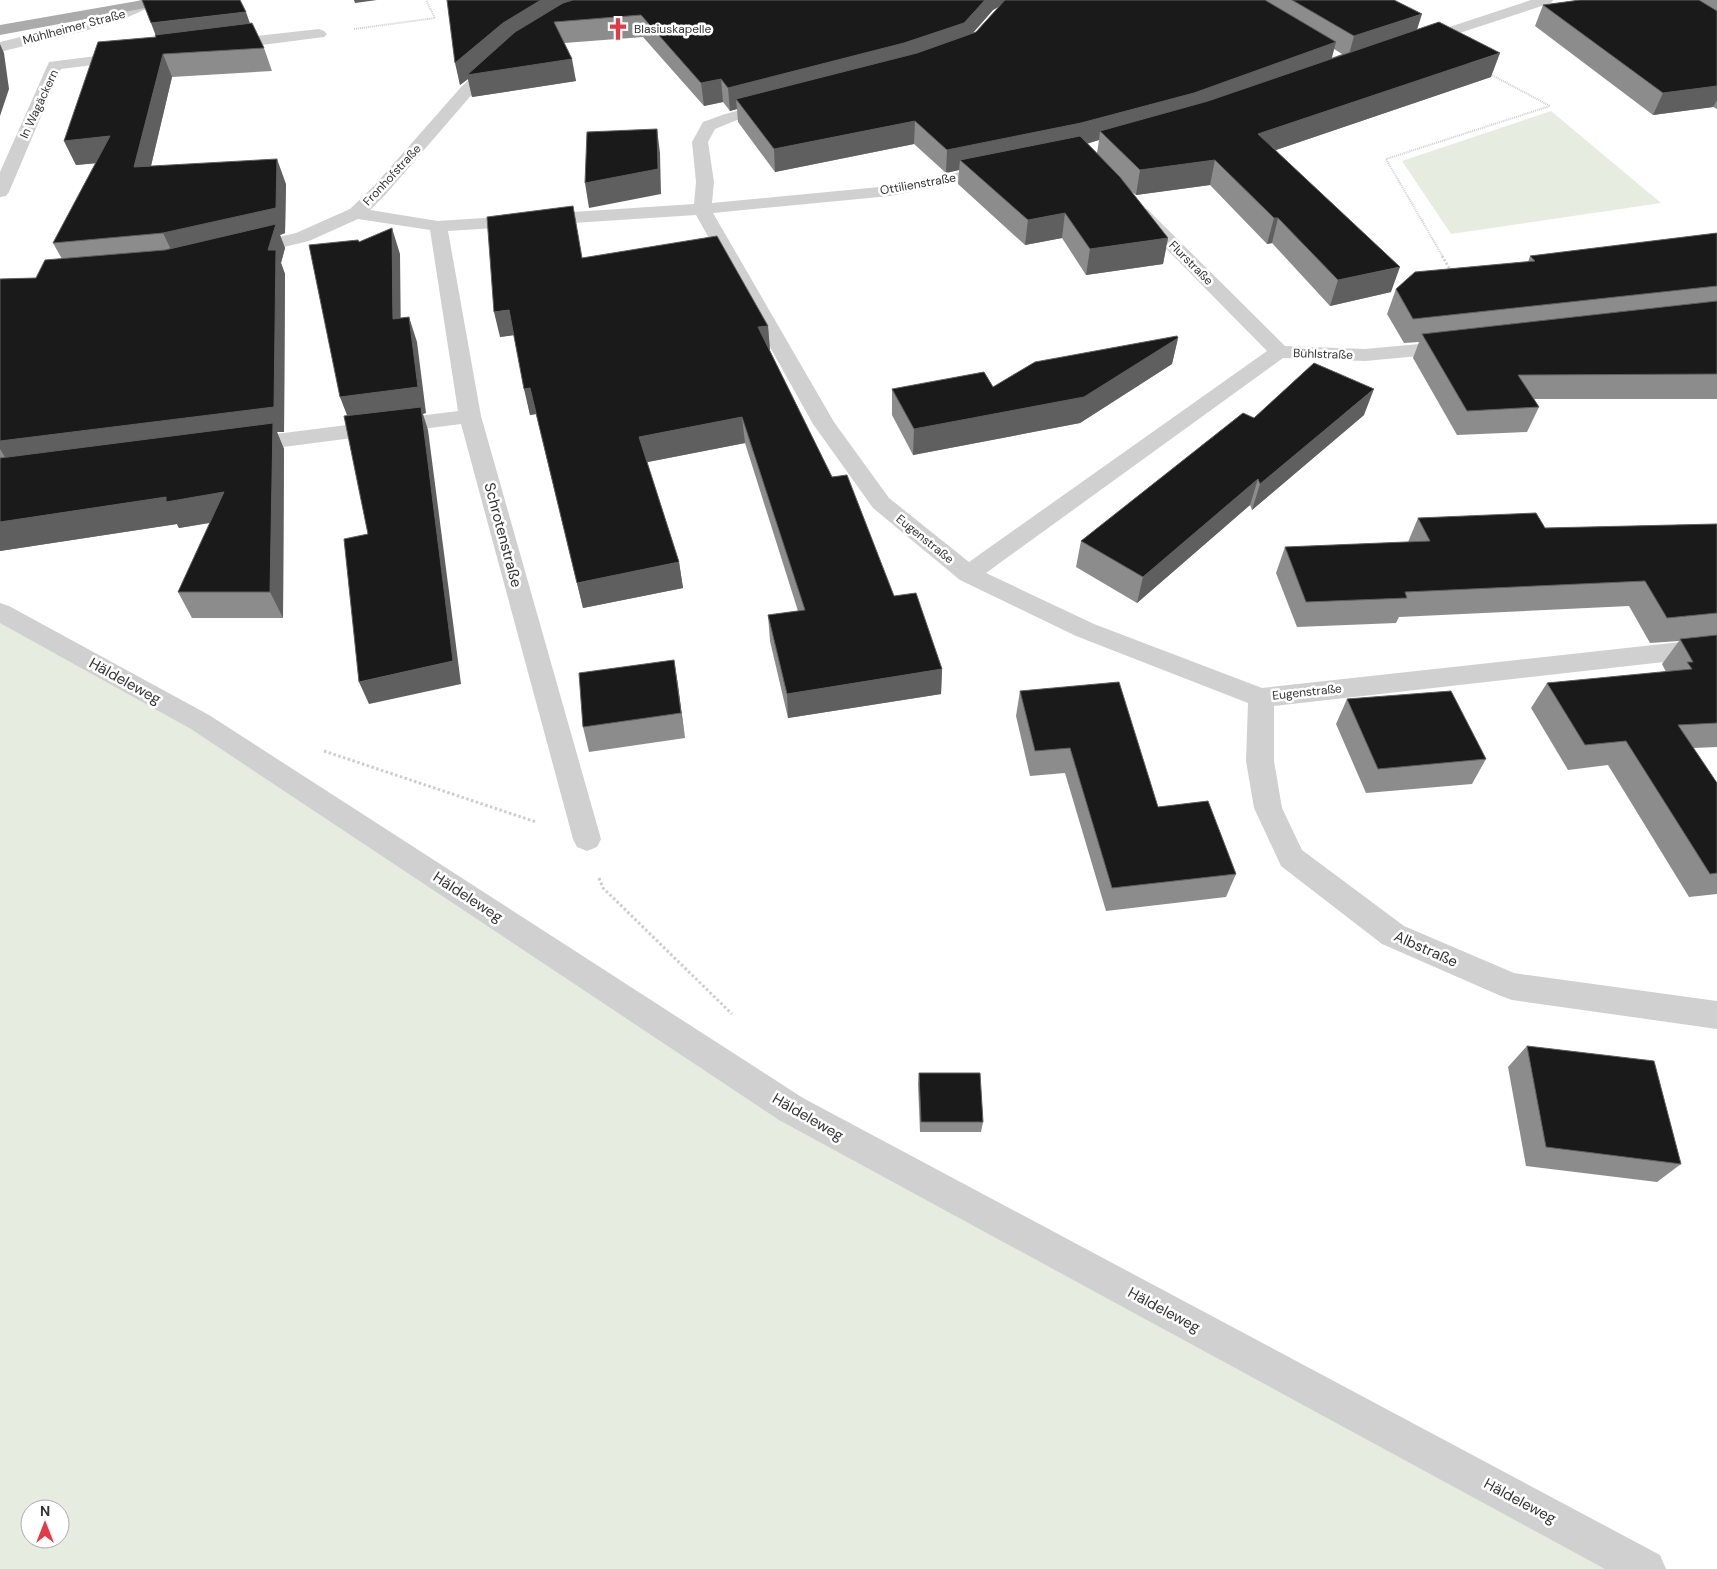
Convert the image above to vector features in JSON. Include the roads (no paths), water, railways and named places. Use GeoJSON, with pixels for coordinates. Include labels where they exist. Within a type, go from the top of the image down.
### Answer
{"type":"FeatureCollection","features":[{"type":"Feature","properties":{"kind":"main road","name":"Mühlheimer Straße"},"geometry":{"type":"LineString","coordinates":[[0,30],[147,2],[167,0]]}},
{"type":"Feature","properties":{"kind":"street"},"geometry":{"type":"LineString","coordinates":[[1399,48],[1546,0]]}},
{"type":"Feature","properties":{"kind":"street","name":"Mühlheimer Straße"},"geometry":{"type":"LineString","coordinates":[[0,46],[41,37],[130,12],[147,2]]}},
{"type":"Feature","properties":{"kind":"street"},"geometry":{"type":"LineString","coordinates":[[211,46],[319,34]]}},
{"type":"Feature","properties":{"kind":"street","name":"Fronhofstraße"},"geometry":{"type":"LineString","coordinates":[[230,254],[302,237],[356,214],[380,190],[468,89],[513,49]]}},
{"type":"Feature","properties":{"kind":"street","name":"In Wagäckern"},"geometry":{"type":"LineString","coordinates":[[0,192],[54,65],[143,55]]}},
{"type":"Feature","properties":{"kind":"street"},"geometry":{"type":"LineString","coordinates":[[702,208],[706,182],[700,142],[709,126],[731,117],[797,100]]}},
{"type":"Feature","properties":{"kind":"street","name":"Ottilienstraße"},"geometry":{"type":"LineString","coordinates":[[356,214],[438,226],[702,208],[890,190],[1015,166]]}},
{"type":"Feature","properties":{"kind":"street","name":"Flurstraße"},"geometry":{"type":"LineString","coordinates":[[1129,201],[1280,352]]}},
{"type":"Feature","properties":{"kind":"street","name":"Eugenstraße"},"geometry":{"type":"LineString","coordinates":[[702,208],[829,432],[881,502],[968,574],[1086,630],[1261,698],[1717,647]]}},
{"type":"Feature","properties":{"kind":"street","name":"Schrotenstraße"},"geometry":{"type":"LineString","coordinates":[[438,226],[470,416],[587,839]]}},
{"type":"Feature","properties":{"kind":"street","name":"Bühlstraße"},"geometry":{"type":"LineString","coordinates":[[968,574],[1280,352],[1365,355],[1472,345]]}},
{"type":"Feature","properties":{"kind":"street"},"geometry":{"type":"LineString","coordinates":[[225,448],[470,416]]}},
{"type":"Feature","properties":{"kind":"street","name":"Häldeleweg"},"geometry":{"type":"LineString","coordinates":[[0,612],[200,722],[791,1109],[1646,1569]]}},
{"type":"Feature","properties":{"kind":"street","name":"Albstraße"},"geometry":{"type":"LineString","coordinates":[[1261,698],[1260,761],[1268,808],[1290,858],[1393,935],[1512,986],[1717,1015]]}},
{"type":"Feature","properties":{"kind":"place","name":"Blasiuskapelle"},"geometry":{"type":"Point","coordinates":[618,29]}}]}
